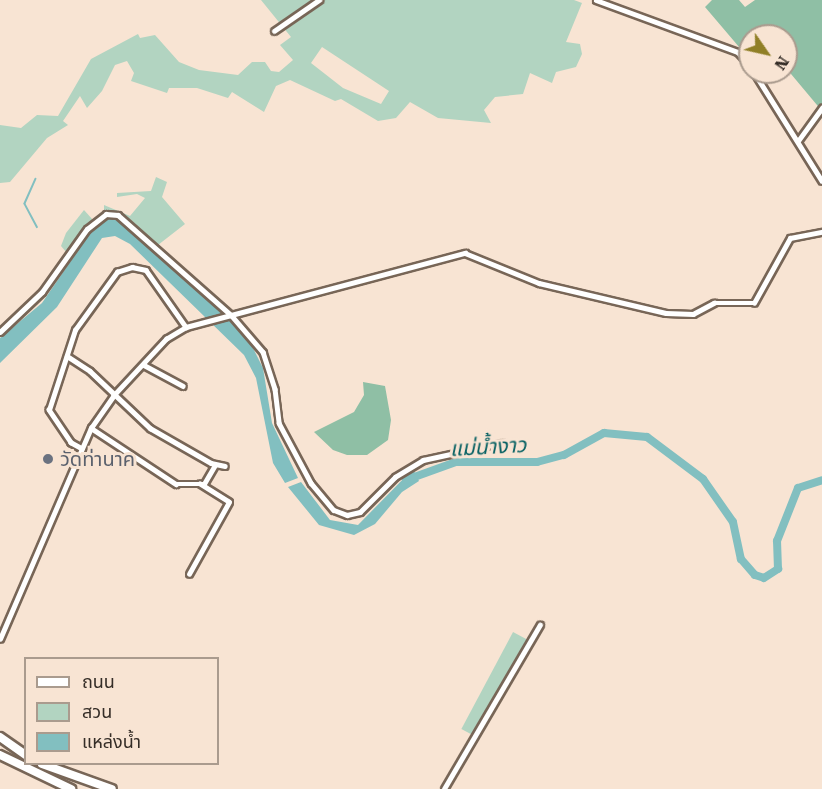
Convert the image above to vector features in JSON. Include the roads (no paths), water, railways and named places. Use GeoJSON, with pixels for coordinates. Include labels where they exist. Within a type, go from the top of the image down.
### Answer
{"type":"FeatureCollection","features":[{"type":"Feature","properties":{"kind":"highway"},"geometry":{"type":"LineString","coordinates":[[0,737],[24,754]]}},
{"type":"Feature","properties":{"kind":"highway"},"geometry":{"type":"LineString","coordinates":[[0,755],[70,789]]}},
{"type":"Feature","properties":{"kind":"highway"},"geometry":{"type":"LineString","coordinates":[[45,765],[112,789]]}},
{"type":"Feature","properties":{"kind":"street"},"geometry":{"type":"LineString","coordinates":[[274,31],[320,0]]}},
{"type":"Feature","properties":{"kind":"street"},"geometry":{"type":"LineString","coordinates":[[596,0],[738,52]]}},
{"type":"Feature","properties":{"kind":"street"},"geometry":{"type":"LineString","coordinates":[[762,84],[822,181]]}},
{"type":"Feature","properties":{"kind":"street"},"geometry":{"type":"LineString","coordinates":[[798,141],[822,108]]}},
{"type":"Feature","properties":{"kind":"street"},"geometry":{"type":"LineString","coordinates":[[0,332],[42,292],[87,229],[112,214],[126,219],[232,316],[267,359],[279,423],[294,456],[323,501],[342,514],[360,512],[398,474],[423,460],[501,443]]}},
{"type":"Feature","properties":{"kind":"street"},"geometry":{"type":"LineString","coordinates":[[0,639],[91,428],[113,396],[166,339],[186,327],[232,316],[297,294],[465,253],[539,283],[666,313],[693,314],[714,303],[754,303],[790,238],[822,232]]}},
{"type":"Feature","properties":{"kind":"street"},"geometry":{"type":"LineString","coordinates":[[82,449],[71,443],[49,410],[75,330],[111,279],[124,268],[146,270],[186,327]]}},
{"type":"Feature","properties":{"kind":"street"},"geometry":{"type":"LineString","coordinates":[[66,356],[90,372],[113,396],[150,428],[215,465],[225,466]]}},
{"type":"Feature","properties":{"kind":"street"},"geometry":{"type":"LineString","coordinates":[[144,365],[183,386]]}},
{"type":"Feature","properties":{"kind":"street"},"geometry":{"type":"LineString","coordinates":[[91,428],[176,484],[200,484],[229,502],[189,574]]}},
{"type":"Feature","properties":{"kind":"street"},"geometry":{"type":"LineString","coordinates":[[200,484],[215,465]]}},
{"type":"Feature","properties":{"kind":"street"},"geometry":{"type":"LineString","coordinates":[[444,789],[540,625]]}},
{"type":"Feature","properties":{"kind":"water"},"geometry":{"type":"Polygon","coordinates":[[[113,217],[211,300],[251,344],[263,368],[272,423],[298,478],[285,483],[273,463],[256,378],[244,355],[130,244],[115,236],[102,238],[57,307],[0,363],[0,338],[42,303],[96,224],[113,217]]]}},
{"type":"Feature","properties":{"kind":"water"},"geometry":{"type":"Polygon","coordinates":[[[413,469],[419,481],[402,492],[375,524],[354,535],[319,525],[288,487],[301,482],[330,520],[358,525],[413,469]]]}},
{"type":"Feature","properties":{"kind":"waterway"},"geometry":{"type":"LineString","coordinates":[[36,179],[25,204],[37,227]]}},
{"type":"Feature","properties":{"kind":"waterway","name":"แม่น้ำงาว"},"geometry":{"type":"LineString","coordinates":[[406,480],[456,462],[537,462],[564,455],[604,433],[647,437],[703,479],[733,522],[741,559],[755,575],[764,578],[778,569],[777,541],[798,488],[822,480]]}},
{"type":"Feature","properties":{"kind":"place","name":"วัดท่านาค"},"geometry":{"type":"Point","coordinates":[48,459]}}]}
